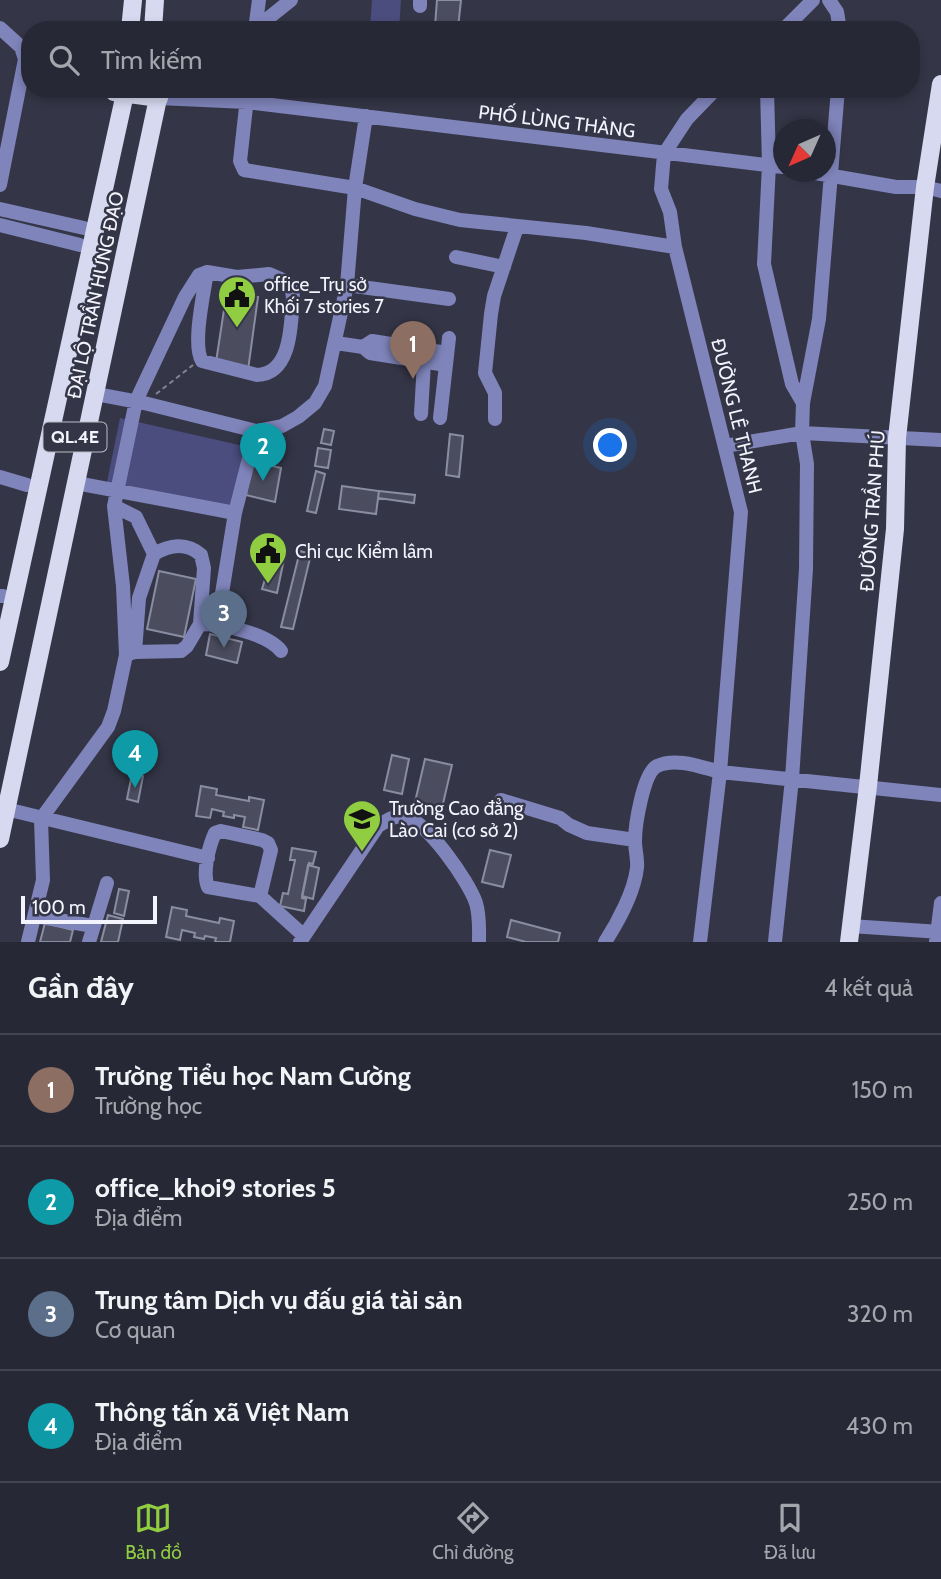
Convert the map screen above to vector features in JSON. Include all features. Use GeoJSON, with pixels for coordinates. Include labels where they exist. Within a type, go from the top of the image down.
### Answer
{"type":"FeatureCollection","features":[{"type":"Feature","properties":{"kind":"main road"},"geometry":{"type":"LineString","coordinates":[[120,21],[121,0]]}},
{"type":"Feature","properties":{"kind":"main road"},"geometry":{"type":"LineString","coordinates":[[131,21],[132,0]]}},
{"type":"Feature","properties":{"kind":"main road"},"geometry":{"type":"LineString","coordinates":[[154,21],[155,0]]}},
{"type":"Feature","properties":{"kind":"main road"},"geometry":{"type":"LineString","coordinates":[[165,21],[166,0]]}},
{"type":"Feature","properties":{"kind":"main road","name":"ĐƯỜNG TRẦN PHÚ"},"geometry":{"type":"LineString","coordinates":[[850,934],[895,529],[897,438],[933,189],[941,84]]}},
{"type":"Feature","properties":{"kind":"main road","name":"ĐẠI LỘ TRẦN HƯNG ĐẠO"},"geometry":{"type":"LineString","coordinates":[[1,600],[82,236],[118,98]]}},
{"type":"Feature","properties":{"kind":"main road","name":"ĐẠI LỘ TRẦN HƯNG ĐẠO"},"geometry":{"type":"LineString","coordinates":[[0,662],[119,98]]}},
{"type":"Feature","properties":{"kind":"main road","name":"ĐẠI LỘ TRẦN HƯNG ĐẠO"},"geometry":{"type":"LineString","coordinates":[[0,839],[96,394],[153,98]]}},
{"type":"Feature","properties":{"kind":"main road","name":"ĐẠI LỘ TRẦN HƯNG ĐẠO"},"geometry":{"type":"LineString","coordinates":[[0,785],[153,98]]}},
{"type":"Feature","properties":{"kind":"street"},"geometry":{"type":"LineString","coordinates":[[257,21],[259,0]]}},
{"type":"Feature","properties":{"kind":"street"},"geometry":{"type":"LineString","coordinates":[[265,21],[290,0]]}},
{"type":"Feature","properties":{"kind":"street"},"geometry":{"type":"LineString","coordinates":[[792,21],[813,0]]}},
{"type":"Feature","properties":{"kind":"street"},"geometry":{"type":"LineString","coordinates":[[830,0],[838,21]]}},
{"type":"Feature","properties":{"kind":"street"},"geometry":{"type":"LineString","coordinates":[[0,28],[21,47]]}},
{"type":"Feature","properties":{"kind":"street"},"geometry":{"type":"LineString","coordinates":[[0,185],[21,79]]}},
{"type":"Feature","properties":{"kind":"street"},"geometry":{"type":"LineString","coordinates":[[248,98],[240,161],[244,170],[355,188],[460,220],[586,233],[675,247]]}},
{"type":"Feature","properties":{"kind":"street","name":"PHỐ LÙNG THÀNG"},"geometry":{"type":"LineString","coordinates":[[265,98],[366,116],[773,166]]}},
{"type":"Feature","properties":{"kind":"street","name":"ĐƯỜNG LÊ THANH"},"geometry":{"type":"LineString","coordinates":[[700,942],[720,772],[741,522],[740,504],[675,247],[670,212],[661,189],[664,154],[687,119],[707,98]]}},
{"type":"Feature","properties":{"kind":"street"},"geometry":{"type":"LineString","coordinates":[[768,98],[773,140]]}},
{"type":"Feature","properties":{"kind":"street"},"geometry":{"type":"LineString","coordinates":[[836,119],[837,98]]}},
{"type":"Feature","properties":{"kind":"street"},"geometry":{"type":"LineString","coordinates":[[96,394],[140,402],[256,431],[282,426],[315,403],[325,386],[347,285],[355,188],[366,116]]}},
{"type":"Feature","properties":{"kind":"street"},"geometry":{"type":"LineString","coordinates":[[836,176],[896,187],[933,189]]}},
{"type":"Feature","properties":{"kind":"street"},"geometry":{"type":"LineString","coordinates":[[774,182],[764,264],[792,384],[803,404]]}},
{"type":"Feature","properties":{"kind":"street"},"geometry":{"type":"LineString","coordinates":[[775,942],[792,779],[806,569],[807,464],[802,433],[803,404],[819,319],[831,182]]}},
{"type":"Feature","properties":{"kind":"street"},"geometry":{"type":"LineString","coordinates":[[0,209],[82,236]]}},
{"type":"Feature","properties":{"kind":"street"},"geometry":{"type":"LineString","coordinates":[[0,225],[82,236]]}},
{"type":"Feature","properties":{"kind":"street"},"geometry":{"type":"LineString","coordinates":[[495,419],[495,393],[485,373],[494,296],[517,227]]}},
{"type":"Feature","properties":{"kind":"street"},"geometry":{"type":"LineString","coordinates":[[456,257],[504,267]]}},
{"type":"Feature","properties":{"kind":"street"},"geometry":{"type":"LineString","coordinates":[[130,654],[116,499],[140,402],[186,297],[199,275],[207,272],[237,276],[269,274],[285,281],[293,297],[287,343],[273,371],[257,375],[200,359],[200,322],[207,272]]}},
{"type":"Feature","properties":{"kind":"street"},"geometry":{"type":"LineString","coordinates":[[347,285],[449,299]]}},
{"type":"Feature","properties":{"kind":"street"},"geometry":{"type":"LineString","coordinates":[[336,343],[363,346],[372,341],[447,352]]}},
{"type":"Feature","properties":{"kind":"street"},"geometry":{"type":"LineString","coordinates":[[363,346],[370,353],[424,362],[447,352]]}},
{"type":"Feature","properties":{"kind":"street"},"geometry":{"type":"LineString","coordinates":[[440,418],[447,352]]}},
{"type":"Feature","properties":{"kind":"street"},"geometry":{"type":"LineString","coordinates":[[421,414],[424,362]]}},
{"type":"Feature","properties":{"kind":"street"},"geometry":{"type":"LineString","coordinates":[[217,624],[235,513],[256,431]]}},
{"type":"Feature","properties":{"kind":"street"},"geometry":{"type":"LineString","coordinates":[[726,446],[802,433],[941,440]]}},
{"type":"Feature","properties":{"kind":"street"},"geometry":{"type":"LineString","coordinates":[[0,477],[27,485]]}},
{"type":"Feature","properties":{"kind":"street"},"geometry":{"type":"LineString","coordinates":[[76,483],[116,499],[235,513]]}},
{"type":"Feature","properties":{"kind":"street"},"geometry":{"type":"LineString","coordinates":[[116,499],[135,517],[154,554]]}},
{"type":"Feature","properties":{"kind":"street"},"geometry":{"type":"LineString","coordinates":[[28,942],[43,880],[41,819],[108,727],[130,654],[139,598],[154,554],[162,549],[181,546],[196,550],[201,555],[204,568],[200,624],[187,646],[181,651],[130,654]]}},
{"type":"Feature","properties":{"kind":"street"},"geometry":{"type":"LineString","coordinates":[[200,624],[217,624],[268,640],[281,651]]}},
{"type":"Feature","properties":{"kind":"street"},"geometry":{"type":"LineString","coordinates":[[605,942],[616,925],[637,867],[635,840],[644,786],[652,769],[670,762],[685,763],[720,772],[941,795]]}},
{"type":"Feature","properties":{"kind":"street"},"geometry":{"type":"LineString","coordinates":[[501,800],[560,818],[587,833],[635,840]]}},
{"type":"Feature","properties":{"kind":"street"},"geometry":{"type":"LineString","coordinates":[[6,810],[208,858]]}},
{"type":"Feature","properties":{"kind":"street"},"geometry":{"type":"LineString","coordinates":[[260,896],[271,850],[266,841],[218,832],[213,838],[208,858],[208,887],[260,896],[301,939],[378,826],[401,816],[413,819],[428,832],[467,886],[476,904],[479,942]]}},
{"type":"Feature","properties":{"kind":"street"},"geometry":{"type":"LineString","coordinates":[[89,942],[107,883]]}},
{"type":"Feature","properties":{"kind":"street"},"geometry":{"type":"LineString","coordinates":[[850,934],[938,935],[941,903]]}},
{"type":"Feature","properties":{"kind":"street"},"geometry":{"type":"LineString","coordinates":[[35,916],[93,926]]}},
{"type":"Feature","properties":{"kind":"path"},"geometry":{"type":"LineString","coordinates":[[140,402],[200,359]]}},
{"type":"Feature","properties":{"kind":"shaded area"},"geometry":{"type":"Polygon","coordinates":[[[372,0],[401,0],[400,21],[371,21],[372,0]]]}},
{"type":"Feature","properties":{"kind":"shaded area"},"geometry":{"type":"Polygon","coordinates":[[[120,418],[248,447],[241,511],[106,487],[120,418]]]}},
{"type":"Feature","properties":{"kind":"building"},"geometry":{"type":"Polygon","coordinates":[[[437,0],[461,0],[459,21],[435,21],[437,0]]]}},
{"type":"Feature","properties":{"kind":"building","name":"office_Trụ sở Khối 7 stories 7"},"geometry":{"type":"Polygon","coordinates":[[[227,290],[258,297],[248,370],[216,362],[227,290]]]}},
{"type":"Feature","properties":{"kind":"building"},"geometry":{"type":"Polygon","coordinates":[[[324,429],[334,431],[331,445],[321,443],[324,429]]]}},
{"type":"Feature","properties":{"kind":"building"},"geometry":{"type":"Polygon","coordinates":[[[450,434],[463,436],[459,477],[446,475],[450,434]]]}},
{"type":"Feature","properties":{"kind":"building"},"geometry":{"type":"Polygon","coordinates":[[[318,448],[331,450],[328,468],[315,466],[318,448]]]}},
{"type":"Feature","properties":{"kind":"building"},"geometry":{"type":"Polygon","coordinates":[[[251,461],[281,468],[275,502],[246,495],[251,461]]]}},
{"type":"Feature","properties":{"kind":"building"},"geometry":{"type":"Polygon","coordinates":[[[316,471],[325,474],[316,513],[307,511],[316,471]]]}},
{"type":"Feature","properties":{"kind":"building"},"geometry":{"type":"Polygon","coordinates":[[[342,486],[379,491],[376,514],[339,509],[342,486]]]}},
{"type":"Feature","properties":{"kind":"building"},"geometry":{"type":"Polygon","coordinates":[[[379,491],[415,495],[414,503],[378,498],[379,491]]]}},
{"type":"Feature","properties":{"kind":"building"},"geometry":{"type":"Polygon","coordinates":[[[260,543],[278,547],[285,554],[277,593],[262,589],[271,560],[256,556],[260,543]]]}},
{"type":"Feature","properties":{"kind":"building"},"geometry":{"type":"Polygon","coordinates":[[[300,551],[311,554],[293,629],[281,627],[300,551]]]}},
{"type":"Feature","properties":{"kind":"building"},"geometry":{"type":"Polygon","coordinates":[[[159,571],[196,579],[184,637],[147,629],[159,571]]]}},
{"type":"Feature","properties":{"kind":"building"},"geometry":{"type":"Polygon","coordinates":[[[210,634],[242,642],[237,663],[206,655],[210,634]]]}},
{"type":"Feature","properties":{"kind":"building"},"geometry":{"type":"Polygon","coordinates":[[[392,755],[409,759],[402,794],[384,790],[392,755]]]}},
{"type":"Feature","properties":{"kind":"building"},"geometry":{"type":"Polygon","coordinates":[[[425,759],[452,765],[442,808],[415,802],[425,759]]]}},
{"type":"Feature","properties":{"kind":"building"},"geometry":{"type":"Polygon","coordinates":[[[132,774],[143,776],[138,802],[127,799],[132,774]]]}},
{"type":"Feature","properties":{"kind":"building"},"geometry":{"type":"Polygon","coordinates":[[[201,786],[217,789],[216,795],[249,801],[249,797],[264,800],[258,830],[243,827],[245,817],[223,816],[224,812],[212,809],[210,818],[196,816],[201,786]]]}},
{"type":"Feature","properties":{"kind":"building"},"geometry":{"type":"Polygon","coordinates":[[[292,848],[316,852],[313,864],[309,863],[302,898],[306,899],[304,911],[280,906],[283,893],[288,894],[295,860],[290,860],[292,848]]]}},
{"type":"Feature","properties":{"kind":"building"},"geometry":{"type":"Polygon","coordinates":[[[490,850],[511,855],[503,887],[482,882],[490,850]]]}},
{"type":"Feature","properties":{"kind":"building"},"geometry":{"type":"Polygon","coordinates":[[[308,865],[319,868],[313,899],[302,896],[308,865]]]}},
{"type":"Feature","properties":{"kind":"building"},"geometry":{"type":"Polygon","coordinates":[[[119,889],[129,891],[124,916],[114,913],[119,889]]]}},
{"type":"Feature","properties":{"kind":"building"},"geometry":{"type":"Polygon","coordinates":[[[172,907],[187,910],[186,916],[219,923],[220,918],[234,921],[230,942],[215,942],[216,938],[205,936],[204,939],[194,937],[195,933],[182,930],[180,940],[166,937],[172,907]]]}},
{"type":"Feature","properties":{"kind":"building"},"geometry":{"type":"Polygon","coordinates":[[[108,915],[123,919],[118,942],[101,942],[108,915]]]}},
{"type":"Feature","properties":{"kind":"building"},"geometry":{"type":"Polygon","coordinates":[[[511,920],[560,933],[558,942],[526,942],[507,937],[511,920]]]}},
{"type":"Feature","properties":{"kind":"building"},"geometry":{"type":"Polygon","coordinates":[[[45,923],[73,930],[70,942],[40,942],[45,923]]]}},
{"type":"Feature","properties":{"kind":"place","name":"office_Trụ sở Khối 7 stories 7"},"geometry":{"type":"Point","coordinates":[237,329]}},
{"type":"Feature","properties":{"kind":"place","name":"Trường Tiểu học Nam Cường"},"geometry":{"type":"Point","coordinates":[413,379]}},
{"type":"Feature","properties":{"kind":"place","name":"office_khoi9 stories 5"},"geometry":{"type":"Point","coordinates":[263,481]}},
{"type":"Feature","properties":{"kind":"place","name":"Chi cục Kiểm lâm"},"geometry":{"type":"Point","coordinates":[268,585]}},
{"type":"Feature","properties":{"kind":"place","name":"Trung tâm Dịch vụ đấu giá tài sản"},"geometry":{"type":"Point","coordinates":[224,648]}},
{"type":"Feature","properties":{"kind":"place","name":"Thông tấn xã Việt Nam"},"geometry":{"type":"Point","coordinates":[135,788]}},
{"type":"Feature","properties":{"kind":"place","name":"Trường Cao đẳng Lào Cai (cơ sở 2)"},"geometry":{"type":"Point","coordinates":[362,853]}}]}
